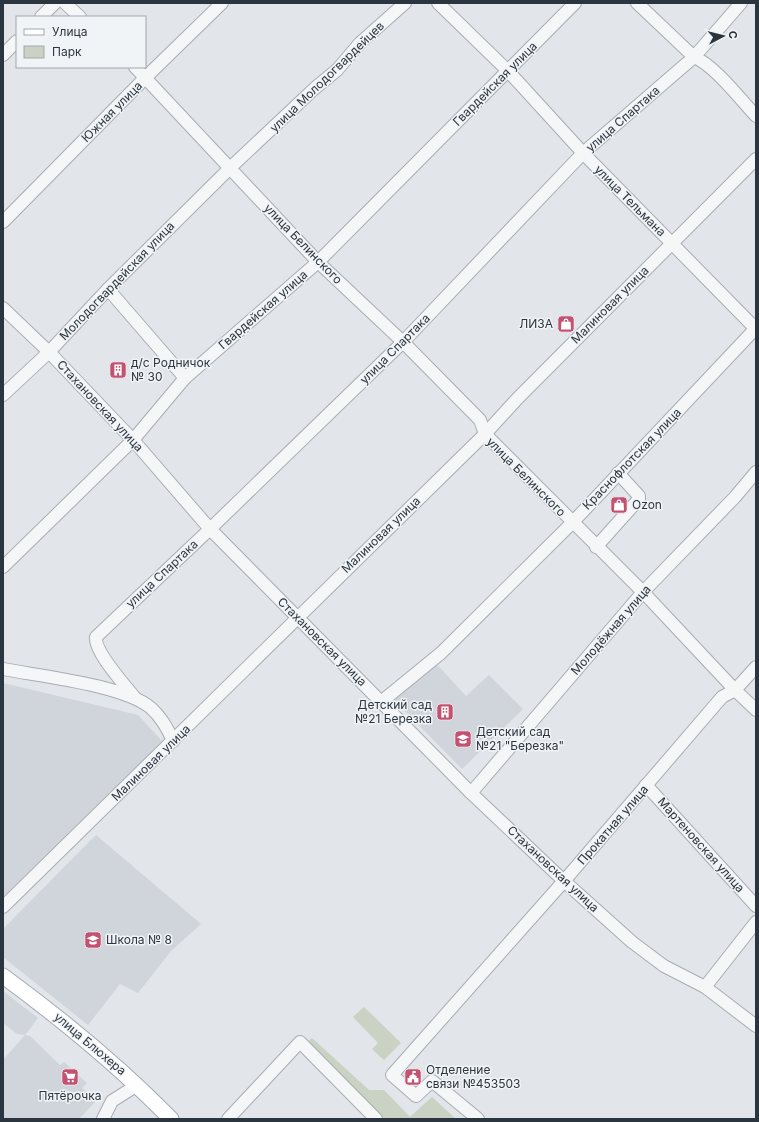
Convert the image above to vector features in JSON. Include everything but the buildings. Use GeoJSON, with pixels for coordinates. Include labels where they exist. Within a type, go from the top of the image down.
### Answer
{"type":"FeatureCollection","features":[{"type":"Feature","properties":{"kind":"main road","name":"улица Блюхера"},"geometry":{"type":"LineString","coordinates":[[3,976],[59,1017],[136,1083],[171,1119]]}},
{"type":"Feature","properties":{"kind":"street"},"geometry":{"type":"LineString","coordinates":[[42,16],[55,3]]}},
{"type":"Feature","properties":{"kind":"street"},"geometry":{"type":"LineString","coordinates":[[65,3],[79,16]]}},
{"type":"Feature","properties":{"kind":"street","name":"Южная улица"},"geometry":{"type":"LineString","coordinates":[[3,222],[146,77],[222,3]]}},
{"type":"Feature","properties":{"kind":"street","name":"улица Молодогвардейцев"},"geometry":{"type":"LineString","coordinates":[[231,167],[315,88],[338,70],[360,43],[405,3]]}},
{"type":"Feature","properties":{"kind":"street","name":"улица Тельмана"},"geometry":{"type":"LineString","coordinates":[[438,3],[508,72],[583,153],[756,328]]}},
{"type":"Feature","properties":{"kind":"street","name":"Гвардейская улица"},"geometry":{"type":"LineString","coordinates":[[3,567],[133,440],[185,378],[318,262],[575,3]]}},
{"type":"Feature","properties":{"kind":"street"},"geometry":{"type":"LineString","coordinates":[[638,3],[694,57],[700,59],[715,73],[756,116]]}},
{"type":"Feature","properties":{"kind":"street","name":"улица Спартака"},"geometry":{"type":"LineString","coordinates":[[135,698],[102,655],[95,642],[96,637],[210,529],[402,342],[583,153],[694,57],[741,3]]}},
{"type":"Feature","properties":{"kind":"street"},"geometry":{"type":"LineString","coordinates":[[3,55],[16,42]]}},
{"type":"Feature","properties":{"kind":"street","name":"улица Белинского"},"geometry":{"type":"LineString","coordinates":[[136,68],[231,167],[318,262],[402,342],[480,420],[484,434],[596,547],[643,592],[734,690],[756,710]]}},
{"type":"Feature","properties":{"kind":"street","name":"Малиновая улица"},"geometry":{"type":"LineString","coordinates":[[3,907],[484,434],[756,159]]}},
{"type":"Feature","properties":{"kind":"street","name":"Молодогвардейская улица"},"geometry":{"type":"LineString","coordinates":[[3,395],[48,352],[108,288],[231,167]]}},
{"type":"Feature","properties":{"kind":"street"},"geometry":{"type":"LineString","coordinates":[[108,288],[185,378]]}},
{"type":"Feature","properties":{"kind":"street","name":"Стахановская улица"},"geometry":{"type":"LineString","coordinates":[[3,308],[133,440],[210,529],[471,793],[564,882],[632,942],[664,966],[705,987],[756,1026]]}},
{"type":"Feature","properties":{"kind":"street","name":"Краснофлотская улица"},"geometry":{"type":"LineString","coordinates":[[382,702],[441,653],[572,523],[756,328]]}},
{"type":"Feature","properties":{"kind":"street","name":"Молодёжная улица"},"geometry":{"type":"LineString","coordinates":[[471,793],[643,592],[735,497],[756,472]]}},
{"type":"Feature","properties":{"kind":"street"},"geometry":{"type":"LineString","coordinates":[[596,547],[639,499],[639,496],[618,473]]}},
{"type":"Feature","properties":{"kind":"street","name":"Прокатная улица"},"geometry":{"type":"LineString","coordinates":[[478,1119],[432,1081],[416,1096],[392,1075],[564,882],[722,697],[734,690],[756,667]]}},
{"type":"Feature","properties":{"kind":"street"},"geometry":{"type":"LineString","coordinates":[[3,669],[86,684],[135,698],[151,708],[166,725],[173,741]]}},
{"type":"Feature","properties":{"kind":"street","name":"Мартеновская улица"},"geometry":{"type":"LineString","coordinates":[[646,785],[756,906]]}},
{"type":"Feature","properties":{"kind":"street"},"geometry":{"type":"LineString","coordinates":[[705,987],[756,922]]}},
{"type":"Feature","properties":{"kind":"street"},"geometry":{"type":"LineString","coordinates":[[228,1119],[300,1042],[376,1119]]}},
{"type":"Feature","properties":{"kind":"street"},"geometry":{"type":"LineString","coordinates":[[103,1119],[112,1101],[131,1089],[136,1083]]}},
{"type":"Feature","properties":{"kind":"shaded area","name":"Детский сад №21 \"Березка\""},"geometry":{"type":"Polygon","coordinates":[[[433,660],[466,696],[489,675],[523,709],[462,769],[393,699],[433,660]]]}},
{"type":"Feature","properties":{"kind":"shaded area"},"geometry":{"type":"Polygon","coordinates":[[[3,683],[138,715],[163,742],[3,901],[3,683]]]}},
{"type":"Feature","properties":{"kind":"shaded area","name":"Школа № 8"},"geometry":{"type":"Polygon","coordinates":[[[96,835],[201,924],[171,951],[138,993],[120,984],[88,1025],[3,957],[3,929],[96,835]]]}},
{"type":"Feature","properties":{"kind":"shaded area"},"geometry":{"type":"Polygon","coordinates":[[[3,991],[38,1018],[25,1035],[17,1034],[3,1023],[3,991]]]}},
{"type":"Feature","properties":{"kind":"shaded area"},"geometry":{"type":"Polygon","coordinates":[[[25,1035],[30,1036],[60,1065],[64,1062],[87,1083],[82,1088],[96,1101],[79,1119],[3,1119],[3,1060],[25,1035]]]}},
{"type":"Feature","properties":{"kind":"green space"},"geometry":{"type":"Polygon","coordinates":[[[364,1007],[401,1043],[384,1060],[372,1049],[378,1043],[353,1017],[364,1007]]]}},
{"type":"Feature","properties":{"kind":"green space"},"geometry":{"type":"Polygon","coordinates":[[[312,1038],[369,1090],[384,1090],[410,1117],[432,1097],[456,1119],[382,1119],[305,1044],[312,1038]]]}},
{"type":"Feature","properties":{"kind":"place","name":"ЛИЗА"},"geometry":{"type":"Point","coordinates":[566,324]}},
{"type":"Feature","properties":{"kind":"place","name":"д/с Родничок № 30"},"geometry":{"type":"Point","coordinates":[118,370]}},
{"type":"Feature","properties":{"kind":"place","name":"Ozon"},"geometry":{"type":"Point","coordinates":[619,505]}},
{"type":"Feature","properties":{"kind":"place","name":"Детский сад №21 Березка"},"geometry":{"type":"Point","coordinates":[445,712]}},
{"type":"Feature","properties":{"kind":"place","name":"Детский сад №21 \"Березка\""},"geometry":{"type":"Point","coordinates":[463,739]}},
{"type":"Feature","properties":{"kind":"place","name":"Школа № 8"},"geometry":{"type":"Point","coordinates":[93,940]}},
{"type":"Feature","properties":{"kind":"place","name":"Пятёрочка"},"geometry":{"type":"Point","coordinates":[70,1077]}},
{"type":"Feature","properties":{"kind":"place","name":"Отделение связи №453503"},"geometry":{"type":"Point","coordinates":[413,1077]}}]}
